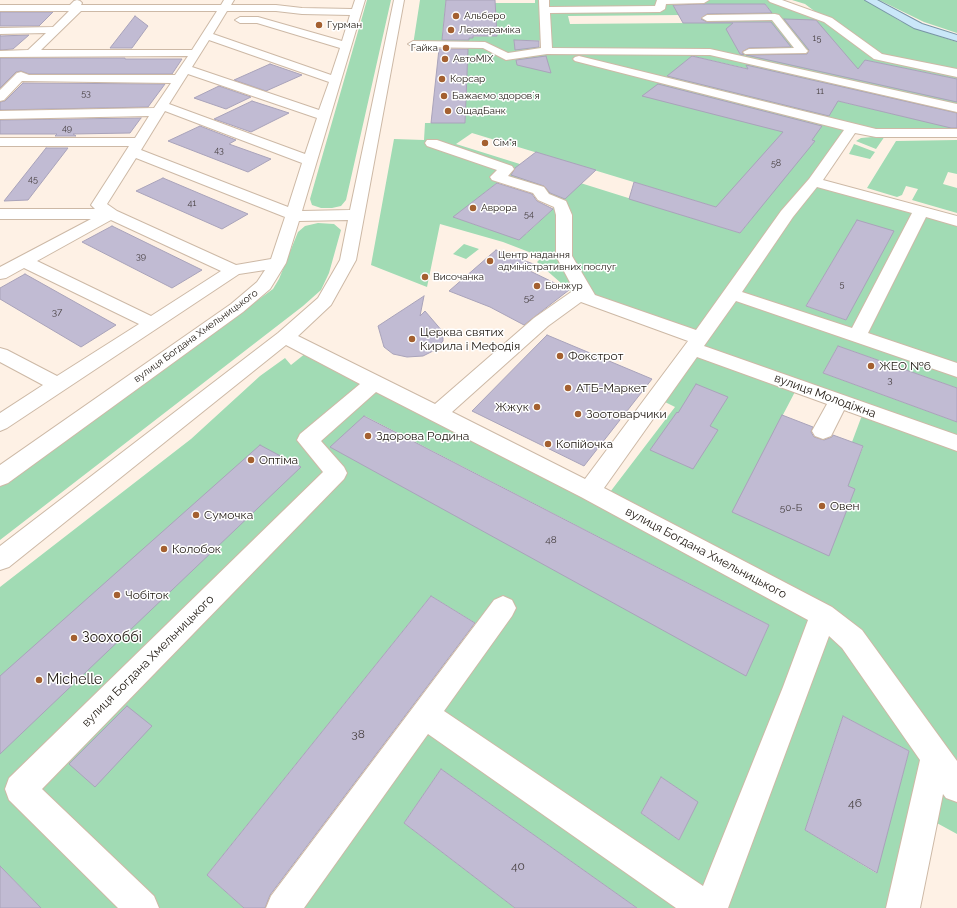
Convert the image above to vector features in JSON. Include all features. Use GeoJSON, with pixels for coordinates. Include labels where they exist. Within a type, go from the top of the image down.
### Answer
{"type":"FeatureCollection","features":[{"type":"Feature","properties":{"kind":"main road"},"geometry":{"type":"LineString","coordinates":[[870,0],[918,26],[957,38]]}},
{"type":"Feature","properties":{"kind":"street"},"geometry":{"type":"LineString","coordinates":[[0,560],[285,337],[325,301],[348,260],[399,0]]}},
{"type":"Feature","properties":{"kind":"street"},"geometry":{"type":"LineString","coordinates":[[547,51],[544,5],[660,9],[661,1],[704,0]]}},
{"type":"Feature","properties":{"kind":"street"},"geometry":{"type":"LineString","coordinates":[[774,0],[828,20],[878,57],[957,73]]}},
{"type":"Feature","properties":{"kind":"street"},"geometry":{"type":"LineString","coordinates":[[0,97],[21,76],[35,54],[79,4]]}},
{"type":"Feature","properties":{"kind":"street"},"geometry":{"type":"LineString","coordinates":[[0,8],[79,4],[227,4],[302,11],[358,6]]}},
{"type":"Feature","properties":{"kind":"street"},"geometry":{"type":"LineString","coordinates":[[227,4],[99,205],[111,214],[234,270]]}},
{"type":"Feature","properties":{"kind":"street","name":"вулиця Богдана Хмельницького"},"geometry":{"type":"LineString","coordinates":[[0,477],[237,308],[264,285],[278,263],[358,6]]}},
{"type":"Feature","properties":{"kind":"street"},"geometry":{"type":"LineString","coordinates":[[413,44],[485,45],[506,57],[547,51],[802,51],[775,17],[707,18]]}},
{"type":"Feature","properties":{"kind":"street"},"geometry":{"type":"LineString","coordinates":[[216,21],[258,20],[346,46]]}},
{"type":"Feature","properties":{"kind":"street"},"geometry":{"type":"LineString","coordinates":[[0,31],[55,30]]}},
{"type":"Feature","properties":{"kind":"street"},"geometry":{"type":"LineString","coordinates":[[207,36],[335,80]]}},
{"type":"Feature","properties":{"kind":"street"},"geometry":{"type":"LineString","coordinates":[[547,51],[876,133],[957,133]]}},
{"type":"Feature","properties":{"kind":"street"},"geometry":{"type":"LineString","coordinates":[[710,52],[957,108]]}},
{"type":"Feature","properties":{"kind":"street"},"geometry":{"type":"LineString","coordinates":[[0,54],[196,53]]}},
{"type":"Feature","properties":{"kind":"street"},"geometry":{"type":"LineString","coordinates":[[7,76],[21,76],[27,80],[183,74],[324,116]]}},
{"type":"Feature","properties":{"kind":"street"},"geometry":{"type":"LineString","coordinates":[[0,114],[160,109],[310,161]]}},
{"type":"Feature","properties":{"kind":"street"},"geometry":{"type":"LineString","coordinates":[[588,491],[852,128]]}},
{"type":"Feature","properties":{"kind":"street"},"geometry":{"type":"LineString","coordinates":[[0,142],[136,147],[293,216],[356,216]]}},
{"type":"Feature","properties":{"kind":"street"},"geometry":{"type":"LineString","coordinates":[[432,143],[507,169],[497,177],[539,190],[543,197],[561,204],[564,215],[564,256],[584,291],[541,322],[437,414]]}},
{"type":"Feature","properties":{"kind":"street"},"geometry":{"type":"LineString","coordinates":[[814,182],[957,221]]}},
{"type":"Feature","properties":{"kind":"street"},"geometry":{"type":"LineString","coordinates":[[857,336],[921,211]]}},
{"type":"Feature","properties":{"kind":"street"},"geometry":{"type":"LineString","coordinates":[[0,214],[111,214]]}},
{"type":"Feature","properties":{"kind":"street"},"geometry":{"type":"LineString","coordinates":[[0,274],[111,214]]}},
{"type":"Feature","properties":{"kind":"street"},"geometry":{"type":"LineString","coordinates":[[24,261],[152,323]]}},
{"type":"Feature","properties":{"kind":"street"},"geometry":{"type":"LineString","coordinates":[[0,424],[234,270],[278,263]]}},
{"type":"Feature","properties":{"kind":"street","name":"вулиця Молодіжна"},"geometry":{"type":"LineString","coordinates":[[584,291],[588,299],[839,401],[957,443]]}},
{"type":"Feature","properties":{"kind":"street"},"geometry":{"type":"LineString","coordinates":[[732,294],[957,370]]}},
{"type":"Feature","properties":{"kind":"street","name":"вулиця Богдана Хмельницького"},"geometry":{"type":"LineString","coordinates":[[285,337],[588,491],[823,615],[852,639],[936,757]]}},
{"type":"Feature","properties":{"kind":"street"},"geometry":{"type":"LineString","coordinates":[[0,354],[58,386]]}},
{"type":"Feature","properties":{"kind":"street","name":"вулиця Богдана Хмельницького"},"geometry":{"type":"LineString","coordinates":[[142,908],[20,789],[336,473],[308,440],[375,382]]}},
{"type":"Feature","properties":{"kind":"street"},"geometry":{"type":"LineString","coordinates":[[823,431],[839,401]]}},
{"type":"Feature","properties":{"kind":"street"},"geometry":{"type":"LineString","coordinates":[[283,908],[503,608]]}},
{"type":"Feature","properties":{"kind":"street"},"geometry":{"type":"LineString","coordinates":[[711,908],[797,687],[823,615]]}},
{"type":"Feature","properties":{"kind":"street"},"geometry":{"type":"LineString","coordinates":[[425,715],[705,908]]}},
{"type":"Feature","properties":{"kind":"street"},"geometry":{"type":"LineString","coordinates":[[936,757],[957,787]]}},
{"type":"Feature","properties":{"kind":"street"},"geometry":{"type":"LineString","coordinates":[[903,908],[936,757]]}},
{"type":"Feature","properties":{"kind":"green space"},"geometry":{"type":"Polygon","coordinates":[[[367,0],[391,0],[346,200],[341,206],[321,208],[312,205],[310,199],[367,0]]]}},
{"type":"Feature","properties":{"kind":"green space"},"geometry":{"type":"Polygon","coordinates":[[[420,0],[446,0],[442,37],[496,36],[496,19],[473,3],[535,3],[535,0],[773,0],[817,13],[805,4],[792,0],[866,0],[900,21],[929,33],[957,42],[957,79],[865,60],[957,90],[957,136],[885,136],[876,149],[856,141],[861,138],[884,136],[847,127],[814,182],[957,221],[957,388],[838,346],[823,373],[957,422],[957,834],[924,816],[903,908],[637,908],[441,769],[404,823],[515,908],[268,908],[477,624],[431,596],[207,875],[244,908],[41,908],[0,866],[0,587],[191,439],[260,376],[285,358],[291,365],[311,349],[604,500],[675,407],[657,398],[699,339],[575,298],[569,290],[537,262],[542,257],[503,242],[440,224],[427,287],[371,265],[394,139],[424,140],[425,123],[465,123],[468,45],[413,45],[420,0]],[[673,4],[677,11],[770,10],[765,4],[673,4]],[[682,15],[568,16],[570,24],[686,23],[682,15]],[[787,20],[848,58],[815,20],[787,20]],[[514,40],[515,47],[543,47],[546,41],[514,40]],[[692,56],[682,65],[946,126],[952,115],[692,56]],[[472,133],[456,144],[740,233],[752,218],[472,133]],[[502,179],[454,217],[490,230],[497,224],[526,234],[559,203],[532,194],[536,191],[502,179]],[[857,221],[806,306],[846,320],[857,221]],[[798,386],[774,432],[856,464],[863,447],[852,442],[864,410],[798,386]],[[365,416],[331,447],[746,675],[769,625],[365,416]],[[843,716],[805,830],[876,873],[909,751],[843,716]],[[661,777],[641,813],[679,840],[697,802],[661,777]]]}},
{"type":"Feature","properties":{"kind":"green space"},"geometry":{"type":"Polygon","coordinates":[[[879,0],[957,0],[957,33],[924,22],[879,0]]]}},
{"type":"Feature","properties":{"kind":"green space"},"geometry":{"type":"Polygon","coordinates":[[[957,140],[957,174],[948,172],[943,184],[957,188],[957,213],[912,200],[918,189],[906,186],[902,195],[897,197],[867,188],[896,141],[957,140]]]}},
{"type":"Feature","properties":{"kind":"green space"},"geometry":{"type":"Polygon","coordinates":[[[854,144],[875,152],[870,159],[849,154],[854,144]]]}},
{"type":"Feature","properties":{"kind":"green space"},"geometry":{"type":"Polygon","coordinates":[[[318,223],[334,224],[341,230],[329,273],[321,290],[303,306],[0,540],[0,487],[273,289],[279,279],[298,232],[305,226],[318,223]]]}},
{"type":"Feature","properties":{"kind":"green space"},"geometry":{"type":"Polygon","coordinates":[[[464,244],[479,249],[466,259],[453,254],[464,244]]]}},
{"type":"Feature","properties":{"kind":"building"},"geometry":{"type":"Polygon","coordinates":[[[446,0],[495,0],[497,36],[473,36],[473,38],[469,38],[469,40],[442,40],[446,0]]]}},
{"type":"Feature","properties":{"kind":"building"},"geometry":{"type":"Polygon","coordinates":[[[765,4],[772,13],[707,14],[701,19],[707,22],[771,22],[791,47],[749,48],[742,52],[744,55],[740,54],[726,29],[733,23],[683,23],[673,5],[765,4]]]}},
{"type":"Feature","properties":{"kind":"building"},"geometry":{"type":"Polygon","coordinates":[[[0,12],[53,12],[39,26],[0,26],[0,12]]]}},
{"type":"Feature","properties":{"kind":"building"},"geometry":{"type":"Polygon","coordinates":[[[135,16],[148,26],[132,48],[110,48],[135,16]]]}},
{"type":"Feature","properties":{"kind":"building"},"geometry":{"type":"Polygon","coordinates":[[[784,19],[816,20],[858,69],[865,60],[957,79],[957,102],[746,55],[807,54],[809,50],[784,19]]]}},
{"type":"Feature","properties":{"kind":"building"},"geometry":{"type":"Polygon","coordinates":[[[29,35],[13,49],[0,50],[0,36],[29,35]]]}},
{"type":"Feature","properties":{"kind":"building"},"geometry":{"type":"Polygon","coordinates":[[[514,40],[539,41],[539,47],[515,50],[514,40]]]}},
{"type":"Feature","properties":{"kind":"building"},"geometry":{"type":"Polygon","coordinates":[[[439,49],[468,49],[465,123],[431,123],[439,49]]]}},
{"type":"Feature","properties":{"kind":"building"},"geometry":{"type":"Polygon","coordinates":[[[546,56],[551,73],[517,65],[516,60],[546,56]]]}},
{"type":"Feature","properties":{"kind":"building"},"geometry":{"type":"Polygon","coordinates":[[[692,56],[748,69],[746,65],[957,113],[957,128],[951,128],[838,101],[829,116],[667,76],[692,56]]]}},
{"type":"Feature","properties":{"kind":"building"},"geometry":{"type":"Polygon","coordinates":[[[0,58],[182,59],[172,74],[29,74],[21,71],[16,72],[0,88],[0,58]]]}},
{"type":"Feature","properties":{"kind":"building"},"geometry":{"type":"Polygon","coordinates":[[[270,64],[302,75],[266,91],[234,80],[270,64]]]}},
{"type":"Feature","properties":{"kind":"building"},"geometry":{"type":"Polygon","coordinates":[[[23,83],[165,84],[148,107],[0,110],[0,102],[5,101],[23,83]]]}},
{"type":"Feature","properties":{"kind":"building"},"geometry":{"type":"Polygon","coordinates":[[[658,84],[822,126],[812,140],[815,141],[740,233],[629,199],[634,182],[716,207],[783,132],[642,96],[658,84]]]}},
{"type":"Feature","properties":{"kind":"building"},"geometry":{"type":"Polygon","coordinates":[[[219,86],[251,97],[226,109],[194,98],[219,86]]]}},
{"type":"Feature","properties":{"kind":"building"},"geometry":{"type":"Polygon","coordinates":[[[252,101],[289,113],[251,132],[214,119],[252,101]]]}},
{"type":"Feature","properties":{"kind":"building"},"geometry":{"type":"Polygon","coordinates":[[[141,118],[130,133],[73,134],[76,136],[55,136],[57,134],[0,134],[0,120],[141,118]]]}},
{"type":"Feature","properties":{"kind":"building"},"geometry":{"type":"Polygon","coordinates":[[[200,126],[236,140],[229,144],[271,159],[248,172],[168,141],[200,126]]]}},
{"type":"Feature","properties":{"kind":"building"},"geometry":{"type":"Polygon","coordinates":[[[46,148],[68,148],[28,200],[4,201],[46,148]]]}},
{"type":"Feature","properties":{"kind":"building"},"geometry":{"type":"Polygon","coordinates":[[[536,152],[596,170],[565,199],[550,193],[544,186],[511,175],[515,168],[536,152]]]}},
{"type":"Feature","properties":{"kind":"building"},"geometry":{"type":"Polygon","coordinates":[[[163,178],[248,214],[222,229],[136,191],[163,178]]]}},
{"type":"Feature","properties":{"kind":"building"},"geometry":{"type":"Polygon","coordinates":[[[497,183],[532,194],[537,201],[553,209],[519,240],[453,217],[497,183]]]}},
{"type":"Feature","properties":{"kind":"building"},"geometry":{"type":"Polygon","coordinates":[[[857,220],[894,231],[846,320],[806,306],[857,220]]]}},
{"type":"Feature","properties":{"kind":"building"},"geometry":{"type":"Polygon","coordinates":[[[112,226],[202,270],[172,288],[82,242],[112,226]]]}},
{"type":"Feature","properties":{"kind":"building"},"geometry":{"type":"Polygon","coordinates":[[[496,250],[536,265],[530,271],[569,290],[524,325],[490,307],[449,291],[496,250]]]}},
{"type":"Feature","properties":{"kind":"building"},"geometry":{"type":"Polygon","coordinates":[[[25,274],[116,325],[81,347],[0,299],[0,288],[25,274]]]}},
{"type":"Feature","properties":{"kind":"building","name":"Церква святих Кирила і Мефодія"},"geometry":{"type":"Polygon","coordinates":[[[424,296],[420,316],[425,311],[443,332],[443,341],[435,350],[423,356],[407,357],[393,354],[384,347],[378,326],[424,296]]]}},
{"type":"Feature","properties":{"kind":"building"},"geometry":{"type":"Polygon","coordinates":[[[547,335],[652,379],[584,466],[472,411],[547,335]]]}},
{"type":"Feature","properties":{"kind":"building"},"geometry":{"type":"Polygon","coordinates":[[[838,346],[957,388],[957,422],[823,373],[838,346]]]}},
{"type":"Feature","properties":{"kind":"building"},"geometry":{"type":"Polygon","coordinates":[[[696,384],[728,397],[710,426],[718,430],[693,469],[650,450],[677,412],[678,413],[696,384]]]}},
{"type":"Feature","properties":{"kind":"building"},"geometry":{"type":"Polygon","coordinates":[[[782,415],[813,427],[811,432],[814,437],[824,440],[832,437],[833,435],[863,446],[848,486],[855,489],[829,556],[732,512],[782,415]]]}},
{"type":"Feature","properties":{"kind":"building"},"geometry":{"type":"Polygon","coordinates":[[[364,416],[769,625],[746,676],[330,447],[364,416]]]}},
{"type":"Feature","properties":{"kind":"building"},"geometry":{"type":"Polygon","coordinates":[[[260,445],[301,467],[0,754],[0,676],[260,445]]]}},
{"type":"Feature","properties":{"kind":"building"},"geometry":{"type":"Polygon","coordinates":[[[431,596],[475,623],[270,895],[265,908],[244,908],[207,875],[431,596]]]}},
{"type":"Feature","properties":{"kind":"building"},"geometry":{"type":"Polygon","coordinates":[[[127,706],[152,726],[95,787],[69,764],[127,706]]]}},
{"type":"Feature","properties":{"kind":"building"},"geometry":{"type":"Polygon","coordinates":[[[843,716],[909,751],[877,873],[805,830],[843,716]]]}},
{"type":"Feature","properties":{"kind":"building"},"geometry":{"type":"Polygon","coordinates":[[[441,769],[637,908],[515,908],[404,823],[441,769]]]}},
{"type":"Feature","properties":{"kind":"building"},"geometry":{"type":"Polygon","coordinates":[[[661,777],[698,802],[679,840],[641,813],[661,777]]]}},
{"type":"Feature","properties":{"kind":"building"},"geometry":{"type":"Polygon","coordinates":[[[0,866],[41,908],[0,908],[0,866]]]}},
{"type":"Feature","properties":{"kind":"place","name":"Альберо"},"geometry":{"type":"Point","coordinates":[456,16]}},
{"type":"Feature","properties":{"kind":"place","name":"Гурман"},"geometry":{"type":"Point","coordinates":[319,25]}},
{"type":"Feature","properties":{"kind":"place","name":"Леокераміка"},"geometry":{"type":"Point","coordinates":[451,30]}},
{"type":"Feature","properties":{"kind":"place","name":"Гайка"},"geometry":{"type":"Point","coordinates":[446,48]}},
{"type":"Feature","properties":{"kind":"place","name":"АвтоMIX"},"geometry":{"type":"Point","coordinates":[445,59]}},
{"type":"Feature","properties":{"kind":"place","name":"Корсар"},"geometry":{"type":"Point","coordinates":[442,79]}},
{"type":"Feature","properties":{"kind":"place","name":"Бажаємо здоровʼя"},"geometry":{"type":"Point","coordinates":[444,96]}},
{"type":"Feature","properties":{"kind":"place","name":"ОщадБанк"},"geometry":{"type":"Point","coordinates":[448,111]}},
{"type":"Feature","properties":{"kind":"place","name":"Сім\"я"},"geometry":{"type":"Point","coordinates":[485,143]}},
{"type":"Feature","properties":{"kind":"place","name":"Аврора"},"geometry":{"type":"Point","coordinates":[473,208]}},
{"type":"Feature","properties":{"kind":"place","name":"Центр надання адміністративних послуг"},"geometry":{"type":"Point","coordinates":[490,261]}},
{"type":"Feature","properties":{"kind":"place","name":"Височанка"},"geometry":{"type":"Point","coordinates":[425,277]}},
{"type":"Feature","properties":{"kind":"place","name":"Бонжур"},"geometry":{"type":"Point","coordinates":[537,286]}},
{"type":"Feature","properties":{"kind":"place","name":"Церква святих Кирила і Мефодія"},"geometry":{"type":"Point","coordinates":[412,339]}},
{"type":"Feature","properties":{"kind":"place","name":"Фокстрот"},"geometry":{"type":"Point","coordinates":[560,356]}},
{"type":"Feature","properties":{"kind":"place","name":"ЖЕО №6"},"geometry":{"type":"Point","coordinates":[871,366]}},
{"type":"Feature","properties":{"kind":"place","name":"АТБ-Маркет"},"geometry":{"type":"Point","coordinates":[568,388]}},
{"type":"Feature","properties":{"kind":"place","name":"Жжук"},"geometry":{"type":"Point","coordinates":[537,407]}},
{"type":"Feature","properties":{"kind":"place","name":"Зоотоварчики"},"geometry":{"type":"Point","coordinates":[578,414]}},
{"type":"Feature","properties":{"kind":"place","name":"Здорова Родина"},"geometry":{"type":"Point","coordinates":[368,436]}},
{"type":"Feature","properties":{"kind":"place","name":"Копійочка"},"geometry":{"type":"Point","coordinates":[548,444]}},
{"type":"Feature","properties":{"kind":"place","name":"Оптіма"},"geometry":{"type":"Point","coordinates":[251,460]}},
{"type":"Feature","properties":{"kind":"place","name":"Овен"},"geometry":{"type":"Point","coordinates":[822,506]}},
{"type":"Feature","properties":{"kind":"place","name":"Сумочка"},"geometry":{"type":"Point","coordinates":[196,515]}},
{"type":"Feature","properties":{"kind":"place","name":"Колобок"},"geometry":{"type":"Point","coordinates":[164,549]}},
{"type":"Feature","properties":{"kind":"place","name":"Чобіток"},"geometry":{"type":"Point","coordinates":[117,595]}},
{"type":"Feature","properties":{"kind":"place","name":"Зоохоббі"},"geometry":{"type":"Point","coordinates":[74,638]}},
{"type":"Feature","properties":{"kind":"place","name":"Michelle"},"geometry":{"type":"Point","coordinates":[39,680]}}]}
